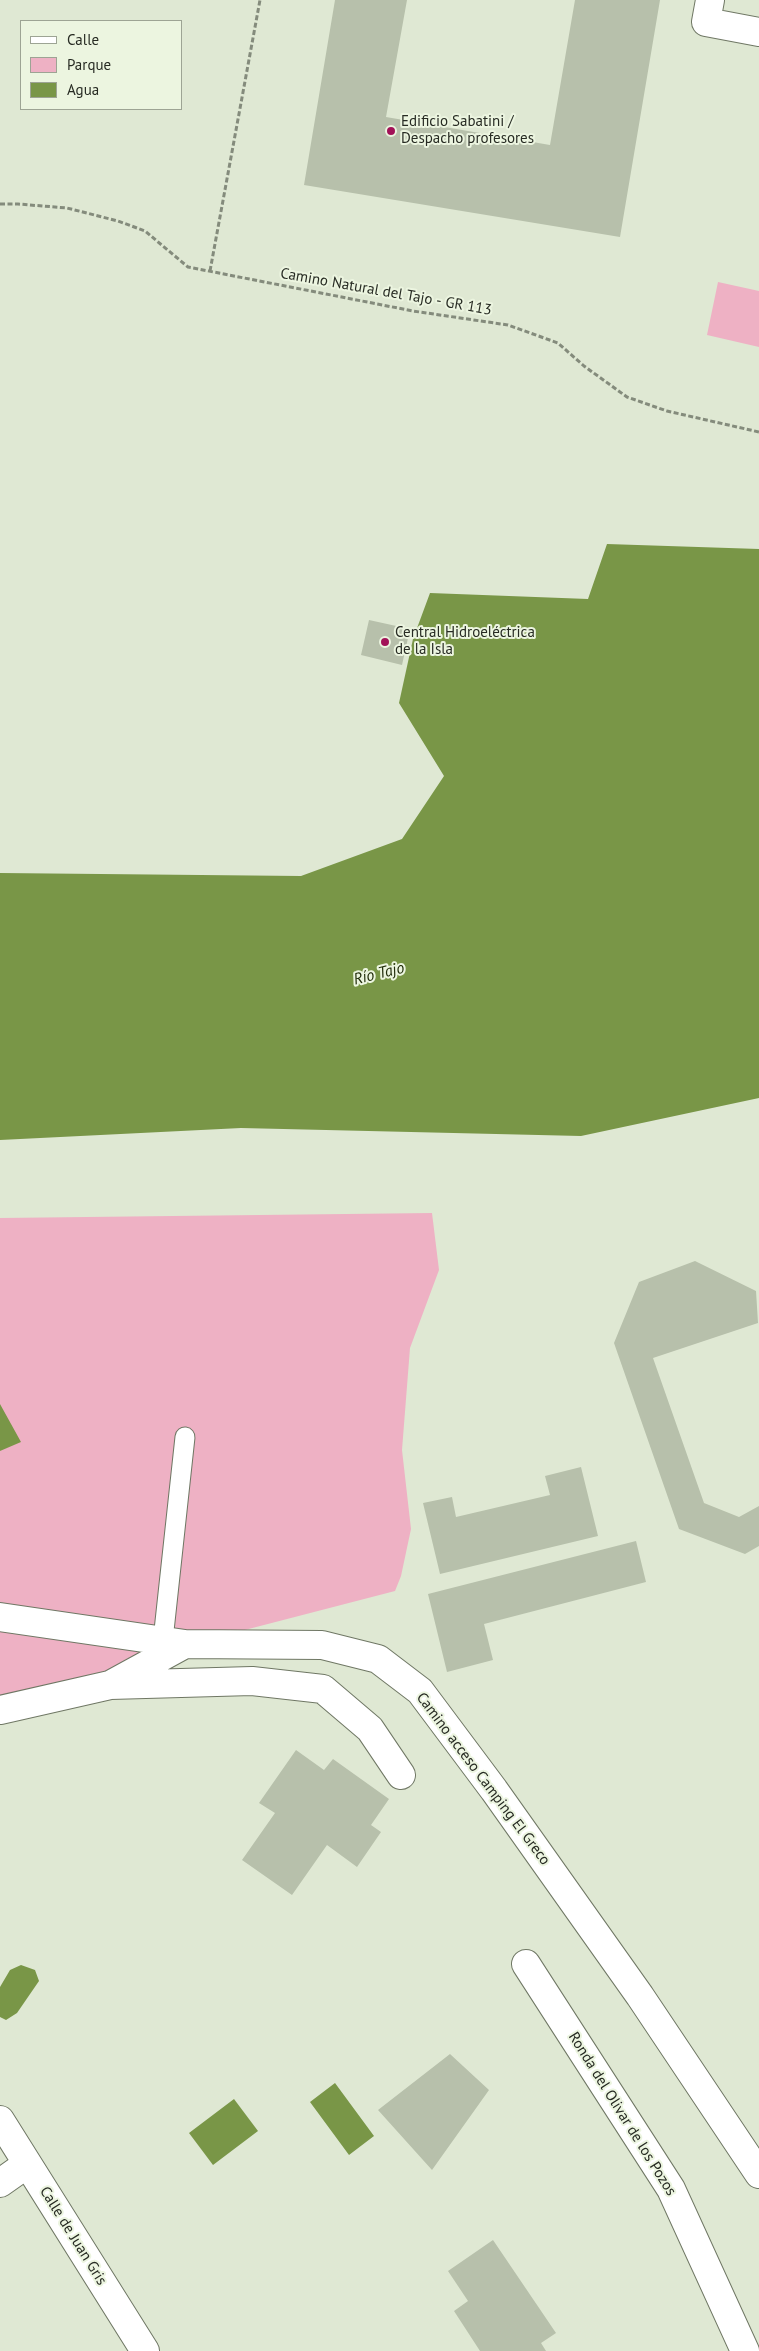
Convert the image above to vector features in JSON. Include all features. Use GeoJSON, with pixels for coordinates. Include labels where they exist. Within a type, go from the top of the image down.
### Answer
{"type":"FeatureCollection","features":[{"type":"Feature","properties":{"kind":"street"},"geometry":{"type":"LineString","coordinates":[[710,0],[706,22],[759,32]]}},
{"type":"Feature","properties":{"kind":"street","name":"Camino acceso Camping El Greco"},"geometry":{"type":"LineString","coordinates":[[0,1617],[174,1642],[322,1645],[378,1659],[420,1691],[494,1790],[640,1996],[759,2174]]}},
{"type":"Feature","properties":{"kind":"street"},"geometry":{"type":"LineString","coordinates":[[110,1685],[174,1642]]}},
{"type":"Feature","properties":{"kind":"street"},"geometry":{"type":"LineString","coordinates":[[0,1710],[110,1685],[252,1681],[323,1689],[370,1729],[401,1775]]}},
{"type":"Feature","properties":{"kind":"street","name":"Ronda del Olivar de los Pozos"},"geometry":{"type":"LineString","coordinates":[[526,1964],[671,2189],[744,2351]]}},
{"type":"Feature","properties":{"kind":"street","name":"Calle de Juan Gris"},"geometry":{"type":"LineString","coordinates":[[0,2120],[145,2351]]}},
{"type":"Feature","properties":{"kind":"street"},"geometry":{"type":"LineString","coordinates":[[0,2183],[27,2164]]}},
{"type":"Feature","properties":{"kind":"lane"},"geometry":{"type":"LineString","coordinates":[[174,1642],[185,1437]]}},
{"type":"Feature","properties":{"kind":"path"},"geometry":{"type":"LineString","coordinates":[[210,271],[260,0]]}},
{"type":"Feature","properties":{"kind":"path","name":"Camino Natural del Tajo - GR 113"},"geometry":{"type":"LineString","coordinates":[[0,204],[67,208],[118,221],[145,231],[188,266],[413,311],[508,325],[558,343],[584,366],[627,397],[667,411],[759,432]]}},
{"type":"Feature","properties":{"kind":"green space"},"geometry":{"type":"Polygon","coordinates":[[[718,282],[759,291],[759,347],[707,335],[718,282]]]}},
{"type":"Feature","properties":{"kind":"green space"},"geometry":{"type":"Polygon","coordinates":[[[432,1213],[439,1270],[410,1348],[402,1450],[411,1529],[401,1576],[395,1591],[210,1639],[115,1671],[0,1701],[0,1218],[432,1213]]]}},
{"type":"Feature","properties":{"kind":"water","name":"Río Tajo"},"geometry":{"type":"Polygon","coordinates":[[[607,544],[759,549],[759,1098],[581,1136],[241,1128],[0,1140],[0,873],[301,876],[402,839],[444,776],[399,703],[413,639],[430,593],[588,599],[607,544]]]}},
{"type":"Feature","properties":{"kind":"water"},"geometry":{"type":"Polygon","coordinates":[[[0,1404],[21,1442],[0,1451],[0,1404]]]}},
{"type":"Feature","properties":{"kind":"water"},"geometry":{"type":"Polygon","coordinates":[[[21,1965],[35,1970],[39,1981],[17,2013],[6,2020],[0,2017],[0,1987],[10,1970],[21,1965]]]}},
{"type":"Feature","properties":{"kind":"water"},"geometry":{"type":"Polygon","coordinates":[[[335,2083],[374,2136],[349,2155],[310,2102],[335,2083]]]}},
{"type":"Feature","properties":{"kind":"water"},"geometry":{"type":"Polygon","coordinates":[[[234,2099],[258,2131],[213,2165],[189,2133],[234,2099]]]}},
{"type":"Feature","properties":{"kind":"building","name":"Edificio Sabatini / Despacho profesores"},"geometry":{"type":"Polygon","coordinates":[[[335,0],[407,0],[386,117],[550,145],[575,0],[660,0],[620,237],[304,185],[335,0]]]}},
{"type":"Feature","properties":{"kind":"building","name":"Central Hidroeléctrica de la Isla"},"geometry":{"type":"Polygon","coordinates":[[[369,620],[410,629],[402,665],[361,655],[369,620]]]}},
{"type":"Feature","properties":{"kind":"building"},"geometry":{"type":"Polygon","coordinates":[[[695,1261],[756,1291],[758,1323],[653,1358],[704,1503],[739,1517],[759,1506],[759,1546],[745,1554],[679,1529],[614,1343],[639,1282],[695,1261]]]}},
{"type":"Feature","properties":{"kind":"building"},"geometry":{"type":"Polygon","coordinates":[[[581,1467],[598,1536],[440,1574],[423,1503],[452,1497],[456,1517],[550,1495],[545,1476],[581,1467]]]}},
{"type":"Feature","properties":{"kind":"building"},"geometry":{"type":"Polygon","coordinates":[[[636,1541],[646,1582],[484,1624],[493,1660],[447,1672],[428,1594],[636,1541]]]}},
{"type":"Feature","properties":{"kind":"building"},"geometry":{"type":"Polygon","coordinates":[[[296,1750],[324,1770],[333,1759],[389,1799],[371,1825],[381,1832],[357,1867],[327,1845],[292,1895],[242,1860],[275,1813],[259,1803],[296,1750]]]}},
{"type":"Feature","properties":{"kind":"building"},"geometry":{"type":"Polygon","coordinates":[[[450,2054],[489,2090],[432,2170],[378,2110],[450,2054]]]}},
{"type":"Feature","properties":{"kind":"building"},"geometry":{"type":"Polygon","coordinates":[[[493,2240],[556,2333],[541,2343],[546,2351],[480,2351],[454,2311],[468,2301],[448,2271],[493,2240]]]}},
{"type":"Feature","properties":{"kind":"place","name":"Edificio Sabatini / Despacho profesores"},"geometry":{"type":"Point","coordinates":[391,131]}},
{"type":"Feature","properties":{"kind":"place","name":"Central Hidroeléctrica de la Isla"},"geometry":{"type":"Point","coordinates":[385,642]}}]}
